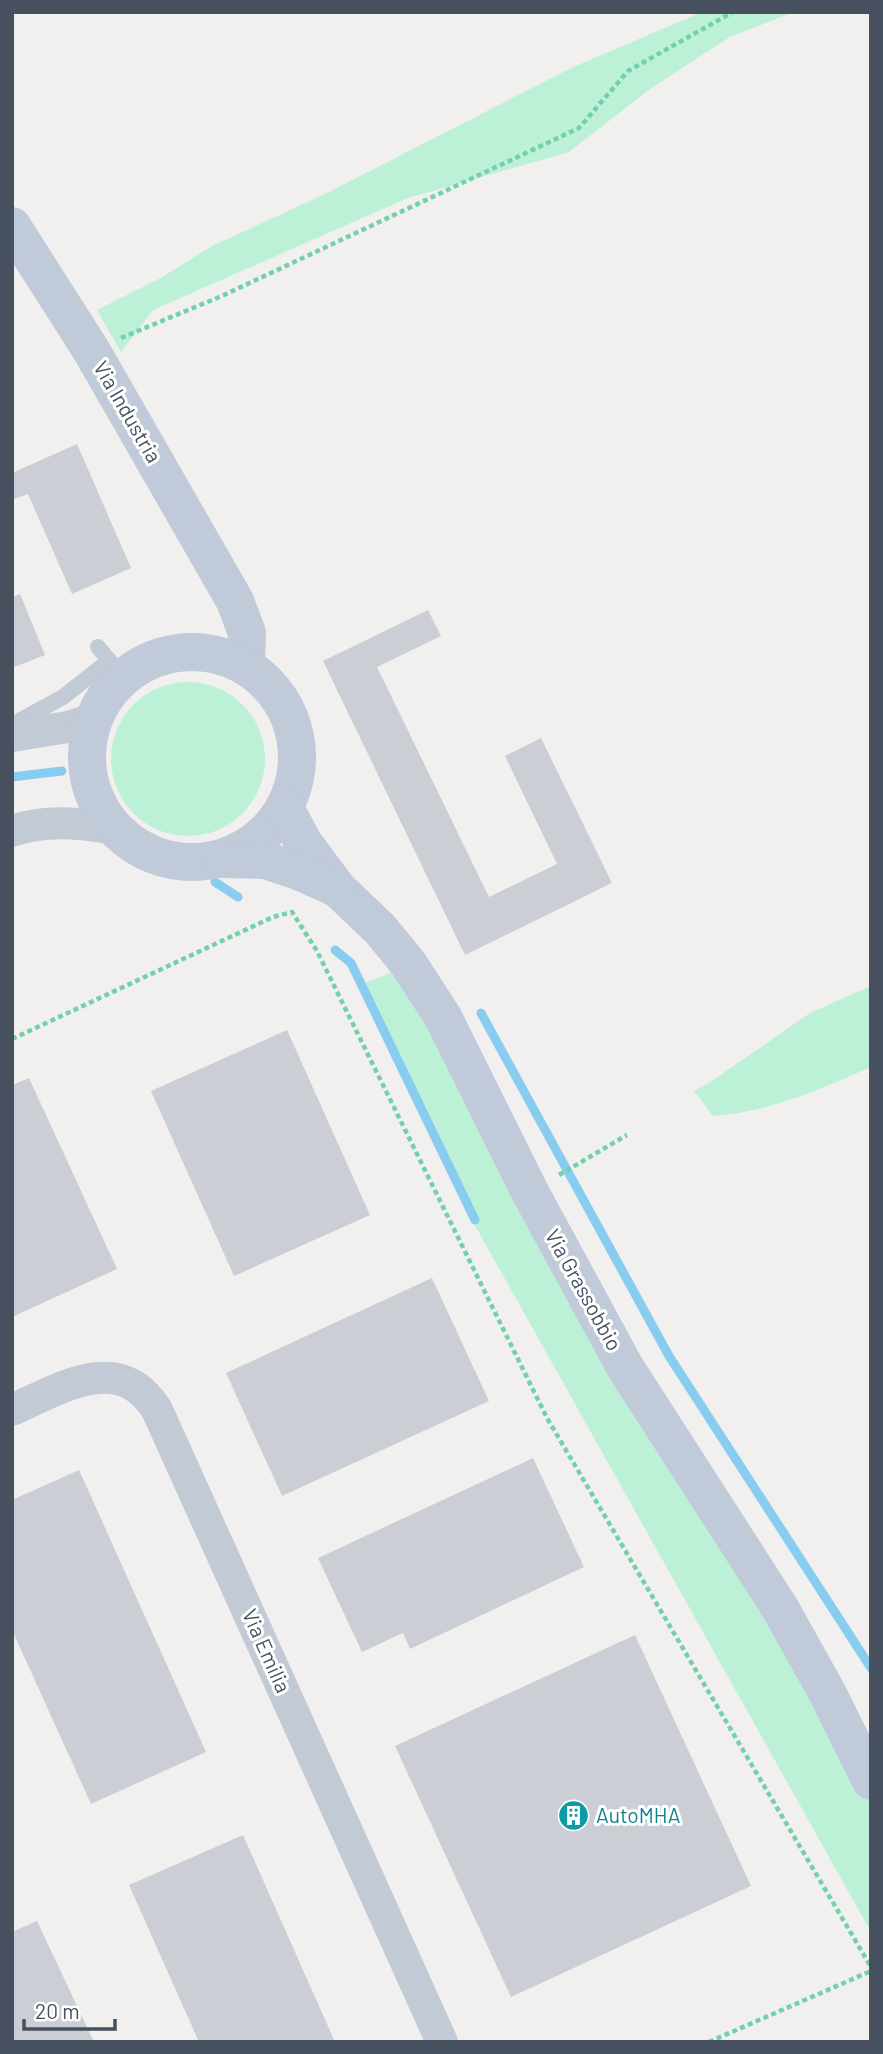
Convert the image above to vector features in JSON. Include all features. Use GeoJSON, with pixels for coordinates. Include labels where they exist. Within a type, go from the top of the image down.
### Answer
{"type":"FeatureCollection","features":[{"type":"Feature","properties":{"kind":"street","name":"Via Industria"},"geometry":{"type":"LineString","coordinates":[[12,226],[91,350],[235,601],[247,633],[246,666]]}},
{"type":"Feature","properties":{"kind":"street"},"geometry":{"type":"LineString","coordinates":[[235,601],[223,622],[205,637],[144,662],[116,669],[93,719],[87,747],[89,777],[98,805],[115,828],[136,847],[162,858],[191,862],[219,859],[265,860],[298,870],[338,889]]}},
{"type":"Feature","properties":{"kind":"street"},"geometry":{"type":"LineString","coordinates":[[169,653],[209,652],[246,666],[275,691],[292,724],[297,752],[295,781],[285,808],[268,830],[253,842],[219,859]]}},
{"type":"Feature","properties":{"kind":"street"},"geometry":{"type":"LineString","coordinates":[[12,736],[68,727],[93,719]]}},
{"type":"Feature","properties":{"kind":"street","name":"Via Grassobbio"},"geometry":{"type":"LineString","coordinates":[[285,808],[303,842],[338,889],[380,929],[408,963],[443,1017],[530,1192],[625,1367],[780,1608],[828,1694],[871,1781]]}},
{"type":"Feature","properties":{"kind":"street"},"geometry":{"type":"LineString","coordinates":[[12,831],[22,827],[58,823],[83,823],[115,828]]}},
{"type":"Feature","properties":{"kind":"street","name":"Via Emilia"},"geometry":{"type":"LineString","coordinates":[[12,1410],[74,1383],[103,1376],[131,1383],[149,1397],[158,1410],[442,2042]]}},
{"type":"Feature","properties":{"kind":"lane"},"geometry":{"type":"LineString","coordinates":[[12,725],[116,669],[98,647]]}},
{"type":"Feature","properties":{"kind":"path"},"geometry":{"type":"LineString","coordinates":[[91,350],[224,295],[579,128],[628,71],[733,12]]}},
{"type":"Feature","properties":{"kind":"path"},"geometry":{"type":"LineString","coordinates":[[12,1039],[274,917],[292,912],[317,951],[547,1418],[871,1969],[709,2042]]}},
{"type":"Feature","properties":{"kind":"path"},"geometry":{"type":"LineString","coordinates":[[555,1178],[628,1135]]}},
{"type":"Feature","properties":{"kind":"green space"},"geometry":{"type":"Polygon","coordinates":[[[702,12],[794,12],[730,37],[650,89],[569,152],[408,198],[153,310],[121,352],[97,310],[159,279],[212,246],[327,193],[571,68],[702,12]]]}},
{"type":"Feature","properties":{"kind":"green space"},"geometry":{"type":"Polygon","coordinates":[[[188,682],[217,688],[242,705],[259,730],[265,759],[259,788],[242,813],[217,830],[188,836],[159,830],[134,813],[117,788],[111,759],[117,730],[134,705],[159,688],[188,682]]]}},
{"type":"Feature","properties":{"kind":"green space"},"geometry":{"type":"Polygon","coordinates":[[[392,972],[452,1060],[817,1689],[871,1804],[871,1932],[468,1213],[361,985],[392,972]]]}},
{"type":"Feature","properties":{"kind":"green space"},"geometry":{"type":"Polygon","coordinates":[[[871,986],[871,1067],[794,1099],[733,1114],[713,1116],[694,1091],[810,1013],[871,986]]]}},
{"type":"Feature","properties":{"kind":"building"},"geometry":{"type":"Polygon","coordinates":[[[77,444],[131,568],[72,594],[28,494],[12,500],[12,473],[77,444]]]}},
{"type":"Feature","properties":{"kind":"building"},"geometry":{"type":"Polygon","coordinates":[[[20,594],[45,655],[12,668],[12,597],[20,594]]]}},
{"type":"Feature","properties":{"kind":"building"},"geometry":{"type":"Polygon","coordinates":[[[428,610],[441,636],[377,667],[489,897],[557,864],[505,756],[541,738],[612,883],[465,955],[323,661],[428,610]]]}},
{"type":"Feature","properties":{"kind":"building"},"geometry":{"type":"Polygon","coordinates":[[[287,1030],[370,1215],[234,1276],[151,1091],[287,1030]]]}},
{"type":"Feature","properties":{"kind":"building"},"geometry":{"type":"Polygon","coordinates":[[[29,1078],[117,1269],[12,1317],[12,1085],[29,1078]]]}},
{"type":"Feature","properties":{"kind":"building"},"geometry":{"type":"Polygon","coordinates":[[[432,1278],[489,1401],[282,1496],[226,1373],[432,1278]]]}},
{"type":"Feature","properties":{"kind":"building"},"geometry":{"type":"Polygon","coordinates":[[[533,1458],[584,1567],[410,1649],[403,1633],[362,1652],[318,1558],[533,1458]]]}},
{"type":"Feature","properties":{"kind":"building"},"geometry":{"type":"Polygon","coordinates":[[[79,1470],[206,1752],[91,1804],[12,1630],[12,1500],[79,1470]]]}},
{"type":"Feature","properties":{"kind":"building","name":"AutoMHA"},"geometry":{"type":"Polygon","coordinates":[[[635,1635],[751,1886],[511,1997],[395,1746],[635,1635]]]}},
{"type":"Feature","properties":{"kind":"building"},"geometry":{"type":"Polygon","coordinates":[[[243,1835],[335,2042],[199,2042],[129,1885],[243,1835]]]}},
{"type":"Feature","properties":{"kind":"building"},"geometry":{"type":"Polygon","coordinates":[[[37,1921],[94,2042],[12,2042],[12,1932],[37,1921]]]}},
{"type":"Feature","properties":{"kind":"waterway"},"geometry":{"type":"LineString","coordinates":[[12,777],[62,771]]}},
{"type":"Feature","properties":{"kind":"waterway"},"geometry":{"type":"LineString","coordinates":[[215,882],[238,897]]}},
{"type":"Feature","properties":{"kind":"waterway"},"geometry":{"type":"LineString","coordinates":[[335,950],[351,963],[475,1220]]}},
{"type":"Feature","properties":{"kind":"waterway"},"geometry":{"type":"LineString","coordinates":[[481,1013],[669,1356],[871,1668]]}},
{"type":"Feature","properties":{"kind":"place","name":"AutoMHA"},"geometry":{"type":"Point","coordinates":[573,1816]}}]}
